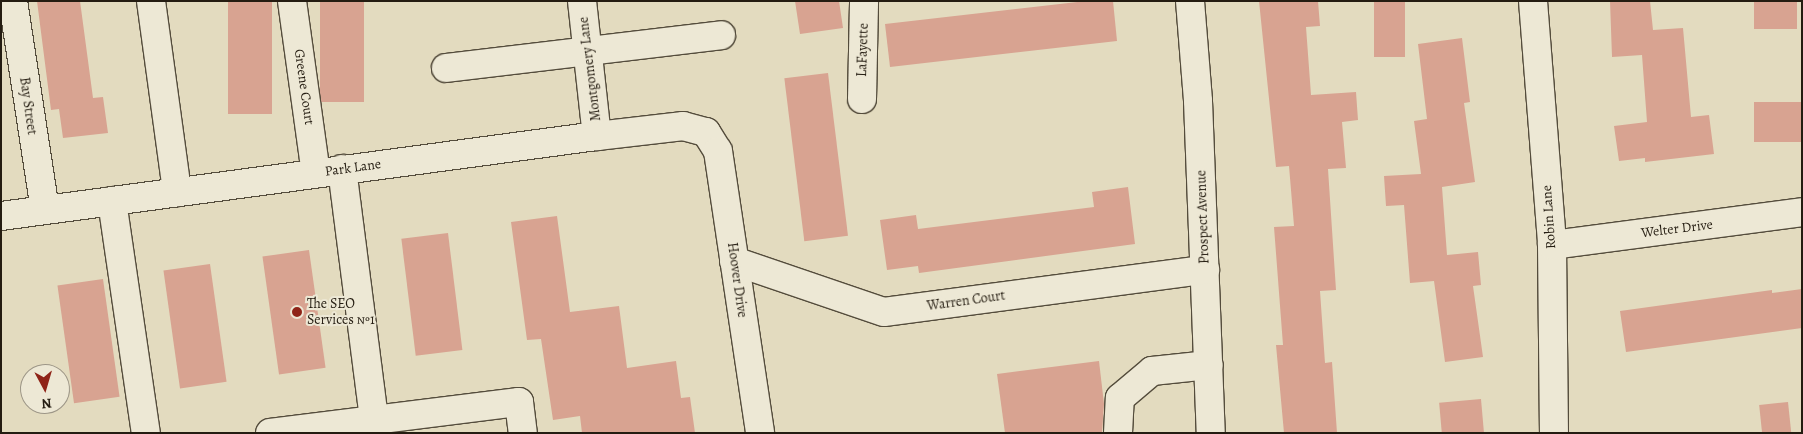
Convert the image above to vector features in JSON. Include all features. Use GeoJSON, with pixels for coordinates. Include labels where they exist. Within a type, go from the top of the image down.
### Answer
{"type":"FeatureCollection","features":[{"type":"Feature","properties":{"kind":"street","name":"Bay Street"},"geometry":{"type":"LineString","coordinates":[[14,1],[45,210]]}},
{"type":"Feature","properties":{"kind":"street"},"geometry":{"type":"LineString","coordinates":[[151,1],[178,192]]}},
{"type":"Feature","properties":{"kind":"street","name":"Greene Court"},"geometry":{"type":"LineString","coordinates":[[292,1],[316,173]]}},
{"type":"Feature","properties":{"kind":"street","name":"Montgomery Lane"},"geometry":{"type":"LineString","coordinates":[[582,1],[598,136]]}},
{"type":"Feature","properties":{"kind":"street","name":"LaFayette"},"geometry":{"type":"LineString","coordinates":[[862,99],[864,1]]}},
{"type":"Feature","properties":{"kind":"street","name":"Prospect Avenue"},"geometry":{"type":"LineString","coordinates":[[1190,1],[1205,270],[1211,433]]}},
{"type":"Feature","properties":{"kind":"street","name":"Robin Lane"},"geometry":{"type":"LineString","coordinates":[[1532,1],[1552,245],[1554,433]]}},
{"type":"Feature","properties":{"kind":"street"},"geometry":{"type":"LineString","coordinates":[[446,68],[721,35]]}},
{"type":"Feature","properties":{"kind":"street","name":"Park Lane"},"geometry":{"type":"LineString","coordinates":[[1,216],[598,136],[683,126],[706,132]]}},
{"type":"Feature","properties":{"kind":"street","name":"Hoover Drive"},"geometry":{"type":"LineString","coordinates":[[706,132],[718,151],[760,433]]}},
{"type":"Feature","properties":{"kind":"street"},"geometry":{"type":"LineString","coordinates":[[342,170],[374,420]]}},
{"type":"Feature","properties":{"kind":"street"},"geometry":{"type":"LineString","coordinates":[[112,201],[146,433]]}},
{"type":"Feature","properties":{"kind":"street","name":"Welter Drive"},"geometry":{"type":"LineString","coordinates":[[1552,245],[1802,212]]}},
{"type":"Feature","properties":{"kind":"street","name":"Warren Court"},"geometry":{"type":"LineString","coordinates":[[734,260],[884,312],[1205,270]]}},
{"type":"Feature","properties":{"kind":"street"},"geometry":{"type":"LineString","coordinates":[[1118,433],[1120,398],[1152,371],[1209,365]]}},
{"type":"Feature","properties":{"kind":"street"},"geometry":{"type":"LineString","coordinates":[[270,433],[519,402],[523,433]]}},
{"type":"Feature","properties":{"kind":"building"},"geometry":{"type":"Polygon","coordinates":[[[37,1],[80,1],[93,98],[103,97],[108,133],[63,138],[59,109],[51,110],[37,1]]]}},
{"type":"Feature","properties":{"kind":"building"},"geometry":{"type":"Polygon","coordinates":[[[228,1],[272,1],[272,114],[228,114],[228,1]]]}},
{"type":"Feature","properties":{"kind":"building"},"geometry":{"type":"Polygon","coordinates":[[[320,1],[364,1],[364,102],[320,102],[320,1]]]}},
{"type":"Feature","properties":{"kind":"building"},"geometry":{"type":"Polygon","coordinates":[[[795,1],[839,1],[843,28],[800,34],[795,1]]]}},
{"type":"Feature","properties":{"kind":"building"},"geometry":{"type":"Polygon","coordinates":[[[1086,1],[1113,1],[1117,41],[890,67],[885,24],[1086,1]]]}},
{"type":"Feature","properties":{"kind":"building"},"geometry":{"type":"Polygon","coordinates":[[[1259,1],[1318,1],[1320,26],[1306,27],[1311,95],[1356,92],[1358,120],[1342,122],[1346,168],[1328,169],[1336,290],[1320,291],[1325,363],[1332,362],[1337,433],[1284,433],[1276,345],[1283,345],[1274,227],[1294,226],[1289,166],[1276,167],[1259,1]]]}},
{"type":"Feature","properties":{"kind":"building"},"geometry":{"type":"Polygon","coordinates":[[[1374,1],[1405,1],[1405,57],[1374,57],[1374,1]]]}},
{"type":"Feature","properties":{"kind":"building"},"geometry":{"type":"Polygon","coordinates":[[[1610,1],[1650,1],[1653,30],[1683,28],[1691,117],[1709,115],[1714,154],[1645,162],[1645,158],[1619,161],[1614,126],[1647,122],[1642,55],[1612,57],[1610,1]]]}},
{"type":"Feature","properties":{"kind":"building"},"geometry":{"type":"Polygon","coordinates":[[[1754,1],[1797,1],[1797,29],[1754,29],[1754,1]]]}},
{"type":"Feature","properties":{"kind":"building"},"geometry":{"type":"Polygon","coordinates":[[[1462,38],[1470,102],[1464,103],[1475,182],[1442,187],[1447,255],[1478,252],[1481,285],[1473,286],[1483,357],[1445,362],[1434,281],[1410,283],[1404,205],[1386,206],[1384,176],[1421,174],[1414,121],[1427,119],[1418,44],[1462,38]]]}},
{"type":"Feature","properties":{"kind":"building"},"geometry":{"type":"Polygon","coordinates":[[[828,73],[848,236],[804,241],[784,78],[828,73]]]}},
{"type":"Feature","properties":{"kind":"building"},"geometry":{"type":"Polygon","coordinates":[[[1754,102],[1802,102],[1802,142],[1754,142],[1754,102]]]}},
{"type":"Feature","properties":{"kind":"building"},"geometry":{"type":"Polygon","coordinates":[[[1128,187],[1135,244],[919,273],[918,266],[887,270],[880,220],[916,215],[918,229],[1094,207],[1092,192],[1128,187]]]}},
{"type":"Feature","properties":{"kind":"building"},"geometry":{"type":"Polygon","coordinates":[[[557,216],[570,312],[619,306],[627,368],[676,361],[681,398],[690,397],[695,433],[582,433],[580,416],[553,420],[541,339],[527,340],[511,222],[557,216]]]}},
{"type":"Feature","properties":{"kind":"building"},"geometry":{"type":"Polygon","coordinates":[[[448,233],[462,350],[416,356],[401,239],[448,233]]]}},
{"type":"Feature","properties":{"kind":"building"},"geometry":{"type":"Polygon","coordinates":[[[309,250],[326,368],[279,374],[262,257],[309,250]]]}},
{"type":"Feature","properties":{"kind":"building"},"geometry":{"type":"Polygon","coordinates":[[[210,264],[227,382],[180,388],[163,271],[210,264]]]}},
{"type":"Feature","properties":{"kind":"building"},"geometry":{"type":"Polygon","coordinates":[[[103,279],[120,397],[74,403],[57,285],[103,279]]]}},
{"type":"Feature","properties":{"kind":"building"},"geometry":{"type":"Polygon","coordinates":[[[1802,289],[1802,328],[1626,352],[1620,311],[1772,290],[1772,293],[1802,289]]]}},
{"type":"Feature","properties":{"kind":"building"},"geometry":{"type":"Polygon","coordinates":[[[1099,361],[1104,404],[1102,433],[1005,433],[997,374],[1099,361]]]}},
{"type":"Feature","properties":{"kind":"building"},"geometry":{"type":"Polygon","coordinates":[[[1481,399],[1484,433],[1442,433],[1439,403],[1481,399]]]}},
{"type":"Feature","properties":{"kind":"building"},"geometry":{"type":"Polygon","coordinates":[[[1788,402],[1791,433],[1762,433],[1759,405],[1788,402]]]}},
{"type":"Feature","properties":{"kind":"place","name":"The SEO Services №1"},"geometry":{"type":"Point","coordinates":[297,312]}}]}
